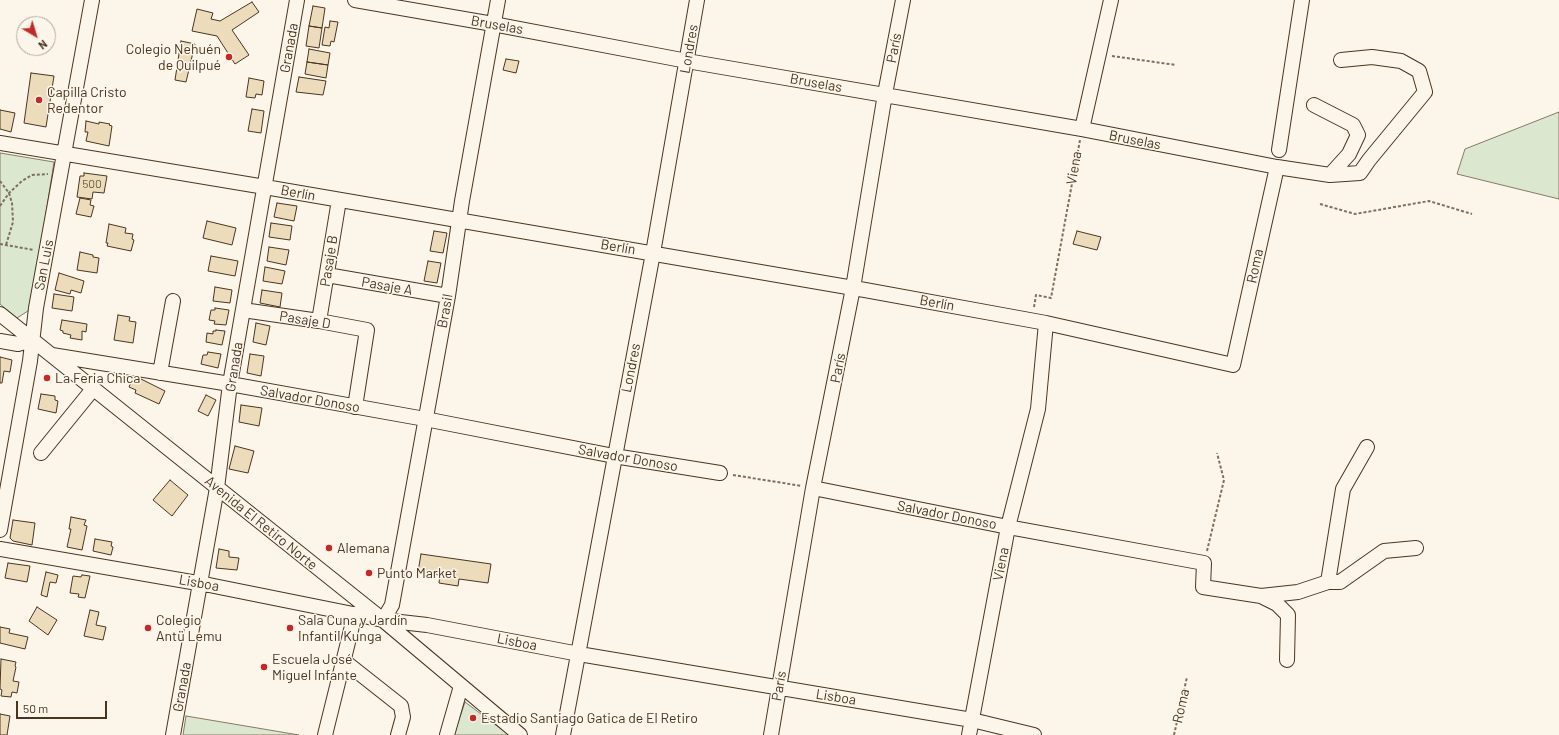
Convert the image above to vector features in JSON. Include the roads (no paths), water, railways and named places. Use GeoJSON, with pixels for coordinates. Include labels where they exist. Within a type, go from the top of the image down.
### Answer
{"type":"FeatureCollection","features":[{"type":"Feature","properties":{"kind":"street","name":"San Luis"},"geometry":{"type":"LineString","coordinates":[[0,530],[30,361],[36,308],[92,0]]}},
{"type":"Feature","properties":{"kind":"street","name":"Granada"},"geometry":{"type":"LineString","coordinates":[[173,735],[217,488],[230,384],[297,0]]}},
{"type":"Feature","properties":{"kind":"street","name":"Bruselas"},"geometry":{"type":"LineString","coordinates":[[355,0],[493,24],[687,61],[1082,129],[1330,176],[1360,173],[1425,92],[1419,71],[1401,61],[1372,57],[1341,60]]}},
{"type":"Feature","properties":{"kind":"street","name":"Brasil"},"geometry":{"type":"LineString","coordinates":[[383,620],[392,604],[448,296],[462,201],[498,0]]}},
{"type":"Feature","properties":{"kind":"street","name":"Londres"},"geometry":{"type":"LineString","coordinates":[[563,735],[579,654],[697,0]]}},
{"type":"Feature","properties":{"kind":"street","name":"París"},"geometry":{"type":"LineString","coordinates":[[771,735],[814,488],[853,288],[885,94],[903,0]]}},
{"type":"Feature","properties":{"kind":"street"},"geometry":{"type":"LineString","coordinates":[[1082,129],[1111,0]]}},
{"type":"Feature","properties":{"kind":"street"},"geometry":{"type":"LineString","coordinates":[[1279,150],[1302,0]]}},
{"type":"Feature","properties":{"kind":"street"},"geometry":{"type":"LineString","coordinates":[[1314,105],[1353,125],[1358,135],[1349,154],[1330,176]]}},
{"type":"Feature","properties":{"kind":"street","name":"Berlín"},"geometry":{"type":"LineString","coordinates":[[0,143],[652,253],[1031,320],[1233,365]]}},
{"type":"Feature","properties":{"kind":"street","name":"Roma"},"geometry":{"type":"LineString","coordinates":[[1233,365],[1277,167]]}},
{"type":"Feature","properties":{"kind":"street","name":"Pasaje B"},"geometry":{"type":"LineString","coordinates":[[319,321],[339,200]]}},
{"type":"Feature","properties":{"kind":"street","name":"Pasaje A"},"geometry":{"type":"LineString","coordinates":[[327,275],[448,296]]}},
{"type":"Feature","properties":{"kind":"street"},"geometry":{"type":"LineString","coordinates":[[160,373],[173,301]]}},
{"type":"Feature","properties":{"kind":"street","name":"Pasaje D"},"geometry":{"type":"LineString","coordinates":[[243,310],[319,321],[367,330],[355,407]]}},
{"type":"Feature","properties":{"kind":"street","name":"Avenida El Retiro Norte"},"geometry":{"type":"LineString","coordinates":[[0,314],[383,620],[520,735]]}},
{"type":"Feature","properties":{"kind":"street","name":"Viena"},"geometry":{"type":"LineString","coordinates":[[969,735],[1008,527],[1038,409],[1046,323]]}},
{"type":"Feature","properties":{"kind":"street"},"geometry":{"type":"LineString","coordinates":[[0,341],[18,344],[32,340]]}},
{"type":"Feature","properties":{"kind":"street","name":"Salvador Donoso"},"geometry":{"type":"LineString","coordinates":[[52,355],[230,384],[614,456],[720,473]]}},
{"type":"Feature","properties":{"kind":"street"},"geometry":{"type":"LineString","coordinates":[[41,453],[93,389]]}},
{"type":"Feature","properties":{"kind":"street"},"geometry":{"type":"LineString","coordinates":[[1328,582],[1343,489],[1366,447]]}},
{"type":"Feature","properties":{"kind":"street","name":"Salvador Donoso"},"geometry":{"type":"LineString","coordinates":[[814,488],[1008,527],[1204,562],[1204,587],[1260,596]]}},
{"type":"Feature","properties":{"kind":"street"},"geometry":{"type":"LineString","coordinates":[[1260,596],[1298,592],[1328,582],[1340,582],[1384,551],[1416,548]]}},
{"type":"Feature","properties":{"kind":"street","name":"Lisboa"},"geometry":{"type":"LineString","coordinates":[[0,549],[200,583],[383,620],[427,625],[579,654],[972,720],[1034,735]]}},
{"type":"Feature","properties":{"kind":"street"},"geometry":{"type":"LineString","coordinates":[[1260,596],[1277,604],[1288,615],[1287,660]]}},
{"type":"Feature","properties":{"kind":"street"},"geometry":{"type":"LineString","coordinates":[[325,735],[355,614]]}},
{"type":"Feature","properties":{"kind":"street"},"geometry":{"type":"LineString","coordinates":[[344,661],[400,706],[403,717],[398,735]]}},
{"type":"Feature","properties":{"kind":"street"},"geometry":{"type":"LineString","coordinates":[[447,735],[461,686]]}},
{"type":"Feature","properties":{"kind":"place","name":"Colegio Nehuén de Quilpué"},"geometry":{"type":"Point","coordinates":[229,57]}},
{"type":"Feature","properties":{"kind":"place","name":"Capilla Cristo Redentor"},"geometry":{"type":"Point","coordinates":[39,100]}},
{"type":"Feature","properties":{"kind":"place","name":"La Feria Chica"},"geometry":{"type":"Point","coordinates":[47,378]}},
{"type":"Feature","properties":{"kind":"place","name":"Alemana"},"geometry":{"type":"Point","coordinates":[329,548]}},
{"type":"Feature","properties":{"kind":"place","name":"Punto Market"},"geometry":{"type":"Point","coordinates":[369,573]}},
{"type":"Feature","properties":{"kind":"place","name":"Colegio Antü Lemu"},"geometry":{"type":"Point","coordinates":[148,628]}},
{"type":"Feature","properties":{"kind":"place","name":"Sala Cuna y Jardín Infantil Kunga"},"geometry":{"type":"Point","coordinates":[290,628]}},
{"type":"Feature","properties":{"kind":"place","name":"Escuela José Miguel Infante"},"geometry":{"type":"Point","coordinates":[264,667]}},
{"type":"Feature","properties":{"kind":"place","name":"Estadio Santiago Gatica de El Retiro"},"geometry":{"type":"Point","coordinates":[473,718]}}]}
